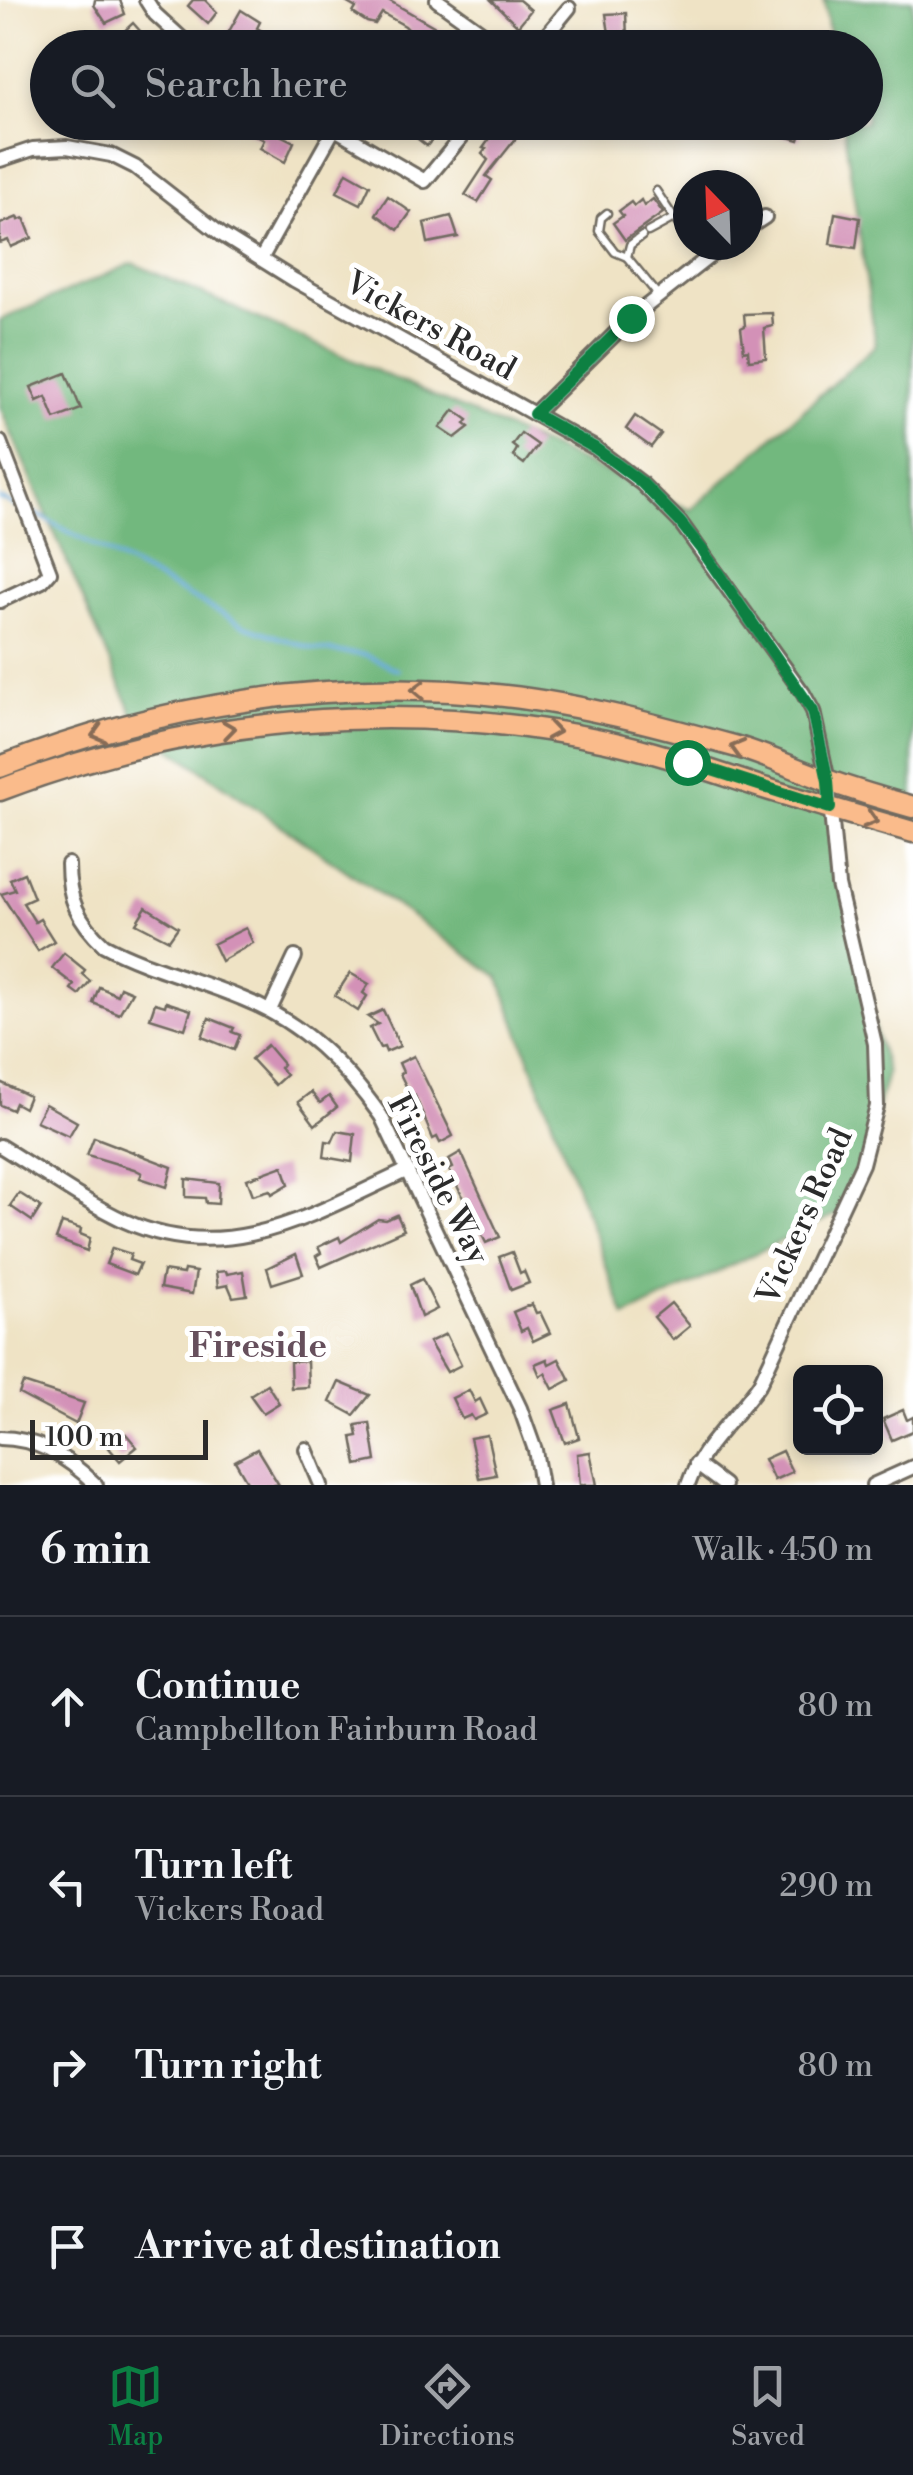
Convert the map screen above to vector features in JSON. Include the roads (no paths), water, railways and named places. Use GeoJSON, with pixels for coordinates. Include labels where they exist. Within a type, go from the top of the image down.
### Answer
{"type":"FeatureCollection","features":[{"type":"Feature","properties":{"kind":"main road"},"geometry":{"type":"LineString","coordinates":[[0,767],[101,733],[185,712],[290,695],[390,689],[506,696],[595,711],[746,750],[913,807]]}},
{"type":"Feature","properties":{"kind":"main road"},"geometry":{"type":"LineString","coordinates":[[0,790],[94,758],[208,732],[334,719],[413,718],[528,727],[608,742],[687,762],[913,832]]}},
{"type":"Feature","properties":{"kind":"street"},"geometry":{"type":"LineString","coordinates":[[146,0],[154,14],[172,30]]}},
{"type":"Feature","properties":{"kind":"street"},"geometry":{"type":"LineString","coordinates":[[437,0],[479,30]]}},
{"type":"Feature","properties":{"kind":"street"},"geometry":{"type":"LineString","coordinates":[[550,30],[568,8]]}},
{"type":"Feature","properties":{"kind":"street"},"geometry":{"type":"LineString","coordinates":[[261,259],[321,140]]}},
{"type":"Feature","properties":{"kind":"street"},"geometry":{"type":"LineString","coordinates":[[353,140],[425,181],[459,140]]}},
{"type":"Feature","properties":{"kind":"street","name":"Vickers Road"},"geometry":{"type":"LineString","coordinates":[[0,160],[33,149],[66,147],[112,155],[135,167],[174,200],[261,259],[595,448],[641,482],[680,522],[813,711],[828,781],[845,923],[875,1044],[877,1106],[861,1165],[760,1383],[696,1464],[688,1485]]}},
{"type":"Feature","properties":{"kind":"street"},"geometry":{"type":"LineString","coordinates":[[534,414],[631,318],[705,260]]}},
{"type":"Feature","properties":{"kind":"street"},"geometry":{"type":"LineString","coordinates":[[0,442],[50,572],[42,582],[0,601]]}},
{"type":"Feature","properties":{"kind":"street","name":"Fireside Way"},"geometry":{"type":"LineString","coordinates":[[68,864],[74,908],[86,928],[104,945],[270,1010],[315,1040],[353,1077],[381,1116],[520,1408],[535,1450],[541,1485]]}},
{"type":"Feature","properties":{"kind":"street"},"geometry":{"type":"LineString","coordinates":[[270,1010],[295,956]]}},
{"type":"Feature","properties":{"kind":"street"},"geometry":{"type":"LineString","coordinates":[[0,1146],[122,1220],[184,1238],[228,1240],[269,1232],[408,1170]]}},
{"type":"Feature","properties":{"kind":"street"},"geometry":{"type":"LineString","coordinates":[[0,1438],[49,1449],[74,1464],[96,1485]]}},
{"type":"Feature","properties":{"kind":"street"},"geometry":{"type":"LineString","coordinates":[[306,1448],[321,1485]]}},
{"type":"Feature","properties":{"kind":"street"},"geometry":{"type":"LineString","coordinates":[[696,1464],[724,1485]]}},
{"type":"Feature","properties":{"kind":"street"},"geometry":{"type":"LineString","coordinates":[[873,1485],[913,1467]]}},
{"type":"Feature","properties":{"kind":"lane"},"geometry":{"type":"LineString","coordinates":[[656,192],[673,217]]}},
{"type":"Feature","properties":{"kind":"lane"},"geometry":{"type":"LineString","coordinates":[[607,212],[601,218],[600,231],[615,252],[627,258],[659,296]]}},
{"type":"Feature","properties":{"kind":"lane"},"geometry":{"type":"LineString","coordinates":[[627,258],[630,246],[673,219]]}},
{"type":"Feature","properties":{"kind":"waterway"},"geometry":{"type":"LineString","coordinates":[[0,499],[20,508]]}},
{"type":"Feature","properties":{"kind":"waterway"},"geometry":{"type":"LineString","coordinates":[[34,513],[245,626],[313,649],[366,655],[398,670]]}},
{"type":"Feature","properties":{"kind":"district","name":"Fireside"},"geometry":{"type":"Point","coordinates":[258,1345]}}]}
